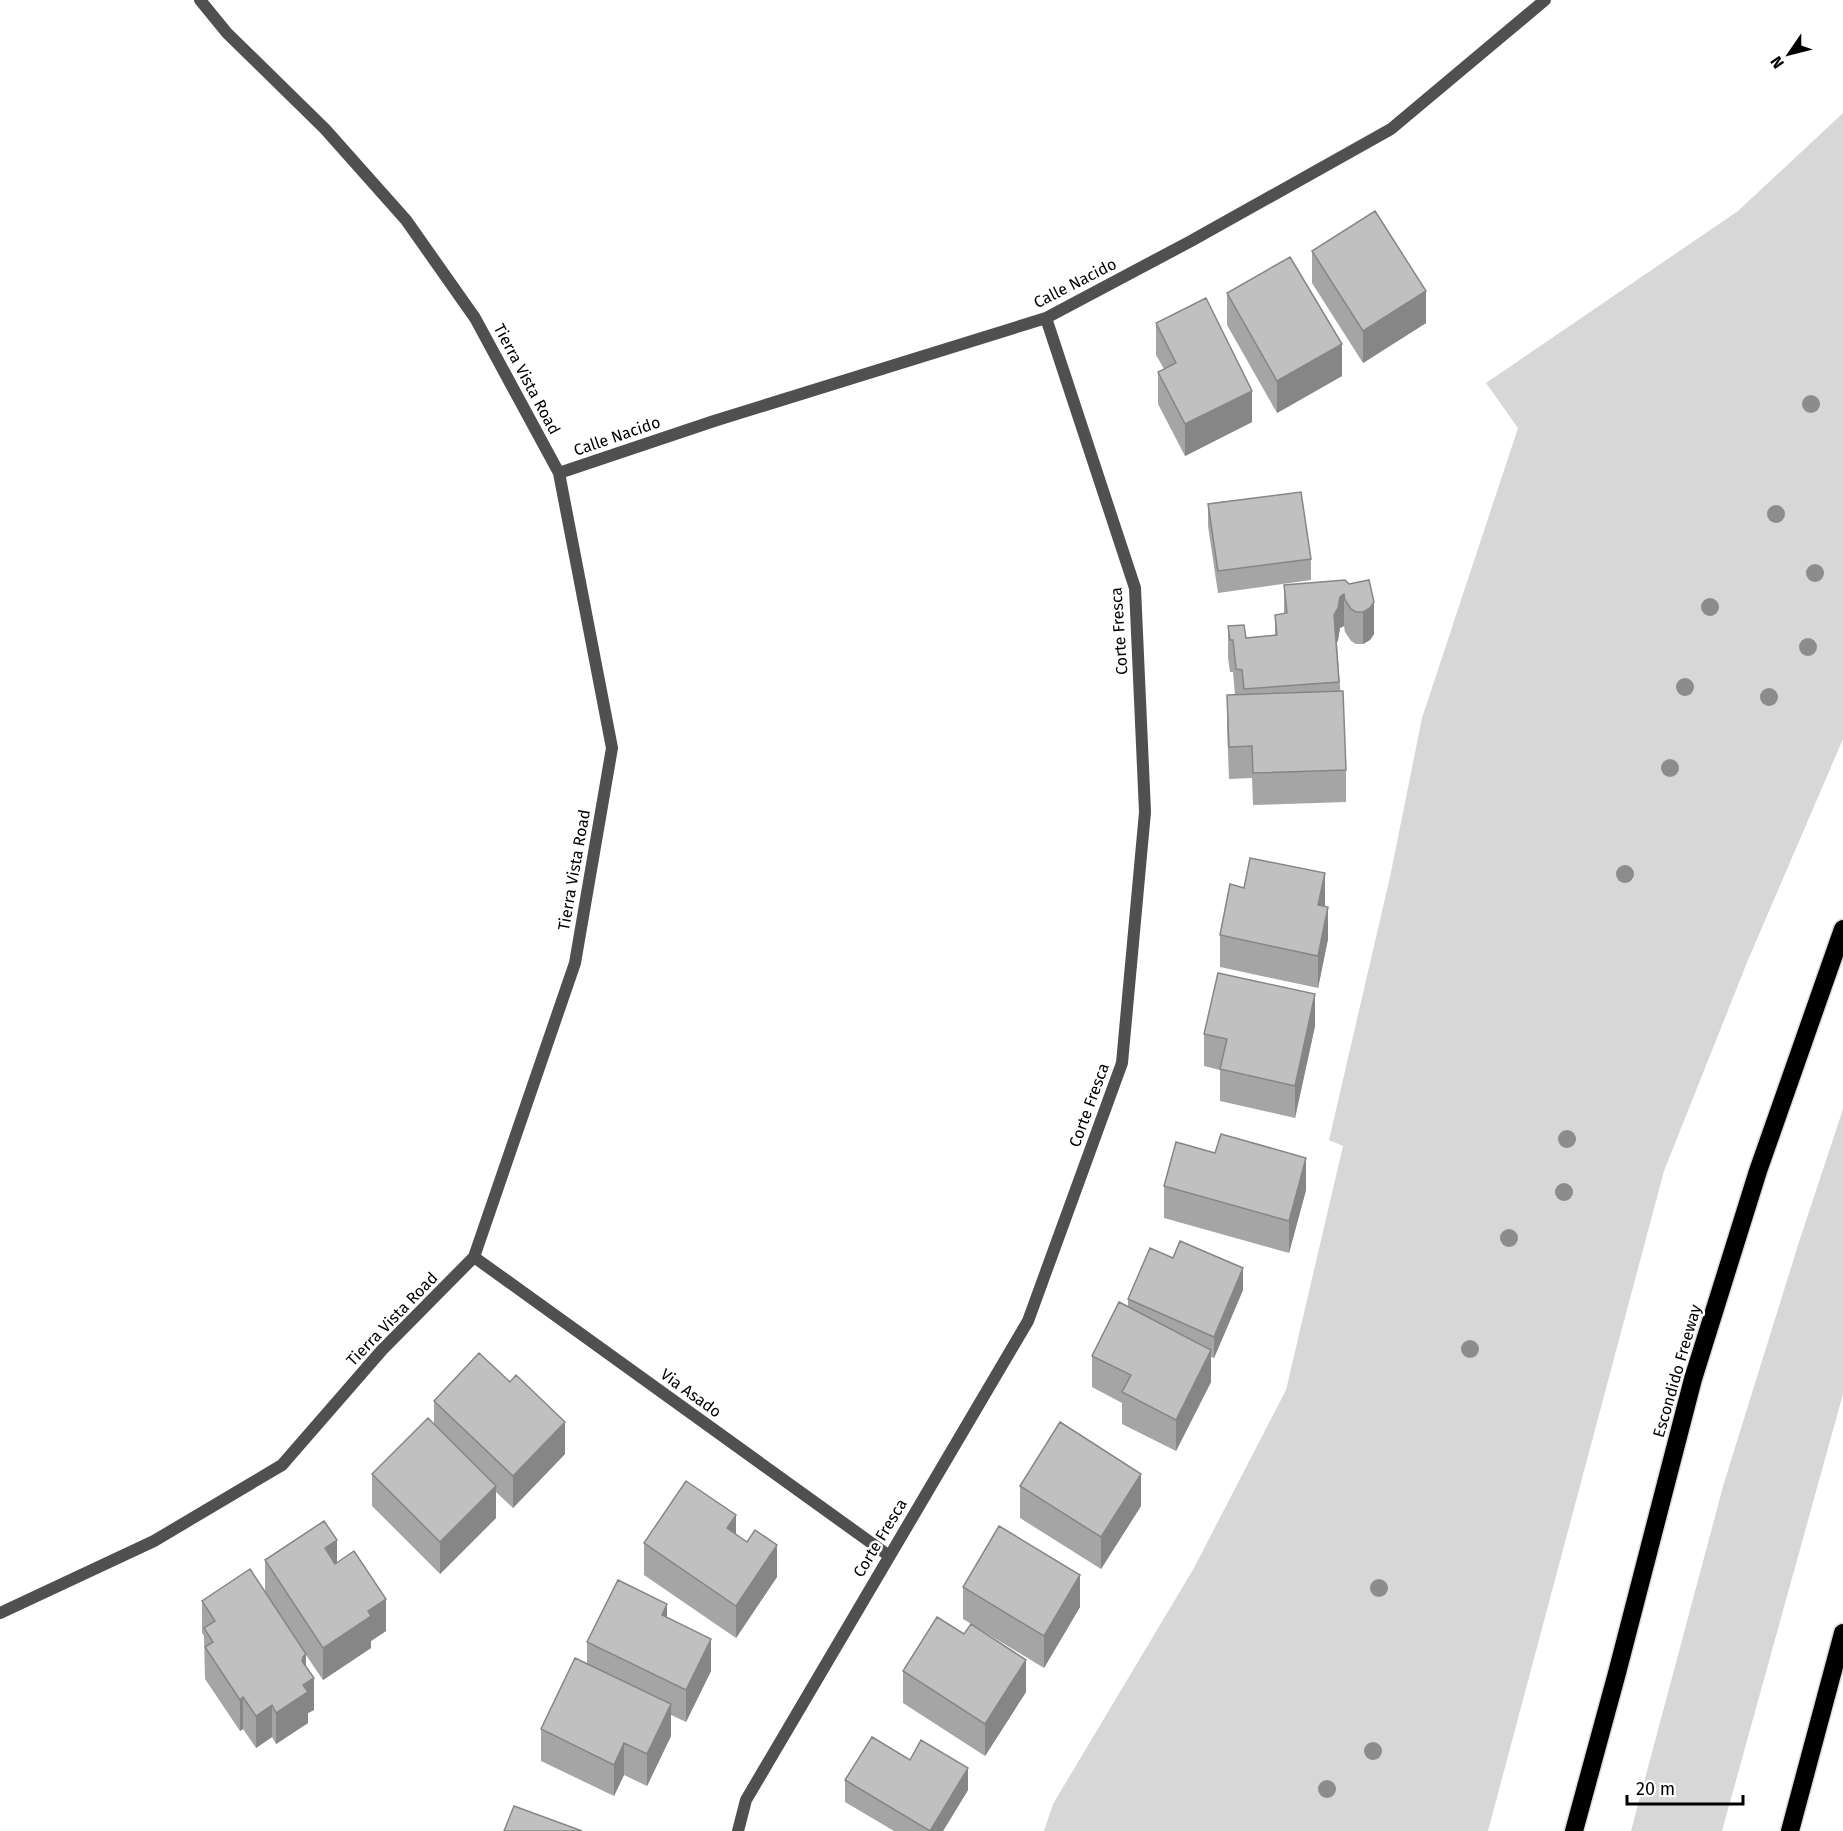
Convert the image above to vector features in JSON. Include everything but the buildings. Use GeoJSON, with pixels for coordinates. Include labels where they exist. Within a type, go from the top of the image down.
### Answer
{"type":"FeatureCollection","features":[{"type":"Feature","properties":{"kind":"highway","name":"Escondido Freeway"},"geometry":{"type":"LineString","coordinates":[[1574,1831],[1693,1379],[1758,1171],[1843,929]]}},
{"type":"Feature","properties":{"kind":"highway"},"geometry":{"type":"LineString","coordinates":[[1790,1831],[1843,1633]]}},
{"type":"Feature","properties":{"kind":"street","name":"Tierra Vista Road"},"geometry":{"type":"LineString","coordinates":[[0,1613],[154,1541],[282,1465],[382,1350],[474,1257],[575,963],[612,748],[559,473],[475,318],[406,220],[325,129],[227,33],[200,0]]}},
{"type":"Feature","properties":{"kind":"street","name":"Calle Nacido"},"geometry":{"type":"LineString","coordinates":[[559,473],[714,421],[1046,318],[1191,241],[1391,129],[1545,0]]}},
{"type":"Feature","properties":{"kind":"street","name":"Corte Fresca"},"geometry":{"type":"LineString","coordinates":[[738,1831],[746,1800],[888,1555],[1028,1322],[1122,1063],[1145,812],[1135,588],[1046,318]]}},
{"type":"Feature","properties":{"kind":"street","name":"Via Asado"},"geometry":{"type":"LineString","coordinates":[[474,1257],[888,1555]]}},
{"type":"Feature","properties":{"kind":"shaded area"},"geometry":{"type":"Polygon","coordinates":[[[1843,113],[1843,739],[1748,960],[1664,1171],[1488,1831],[1044,1831],[1053,1804],[1194,1568],[1286,1390],[1343,1146],[1329,1140],[1390,877],[1422,718],[1518,428],[1486,383],[1738,211],[1843,113]]]}},
{"type":"Feature","properties":{"kind":"shaded area"},"geometry":{"type":"Polygon","coordinates":[[[1843,1109],[1843,1394],[1722,1831],[1631,1831],[1724,1483],[1843,1109]]]}}]}
